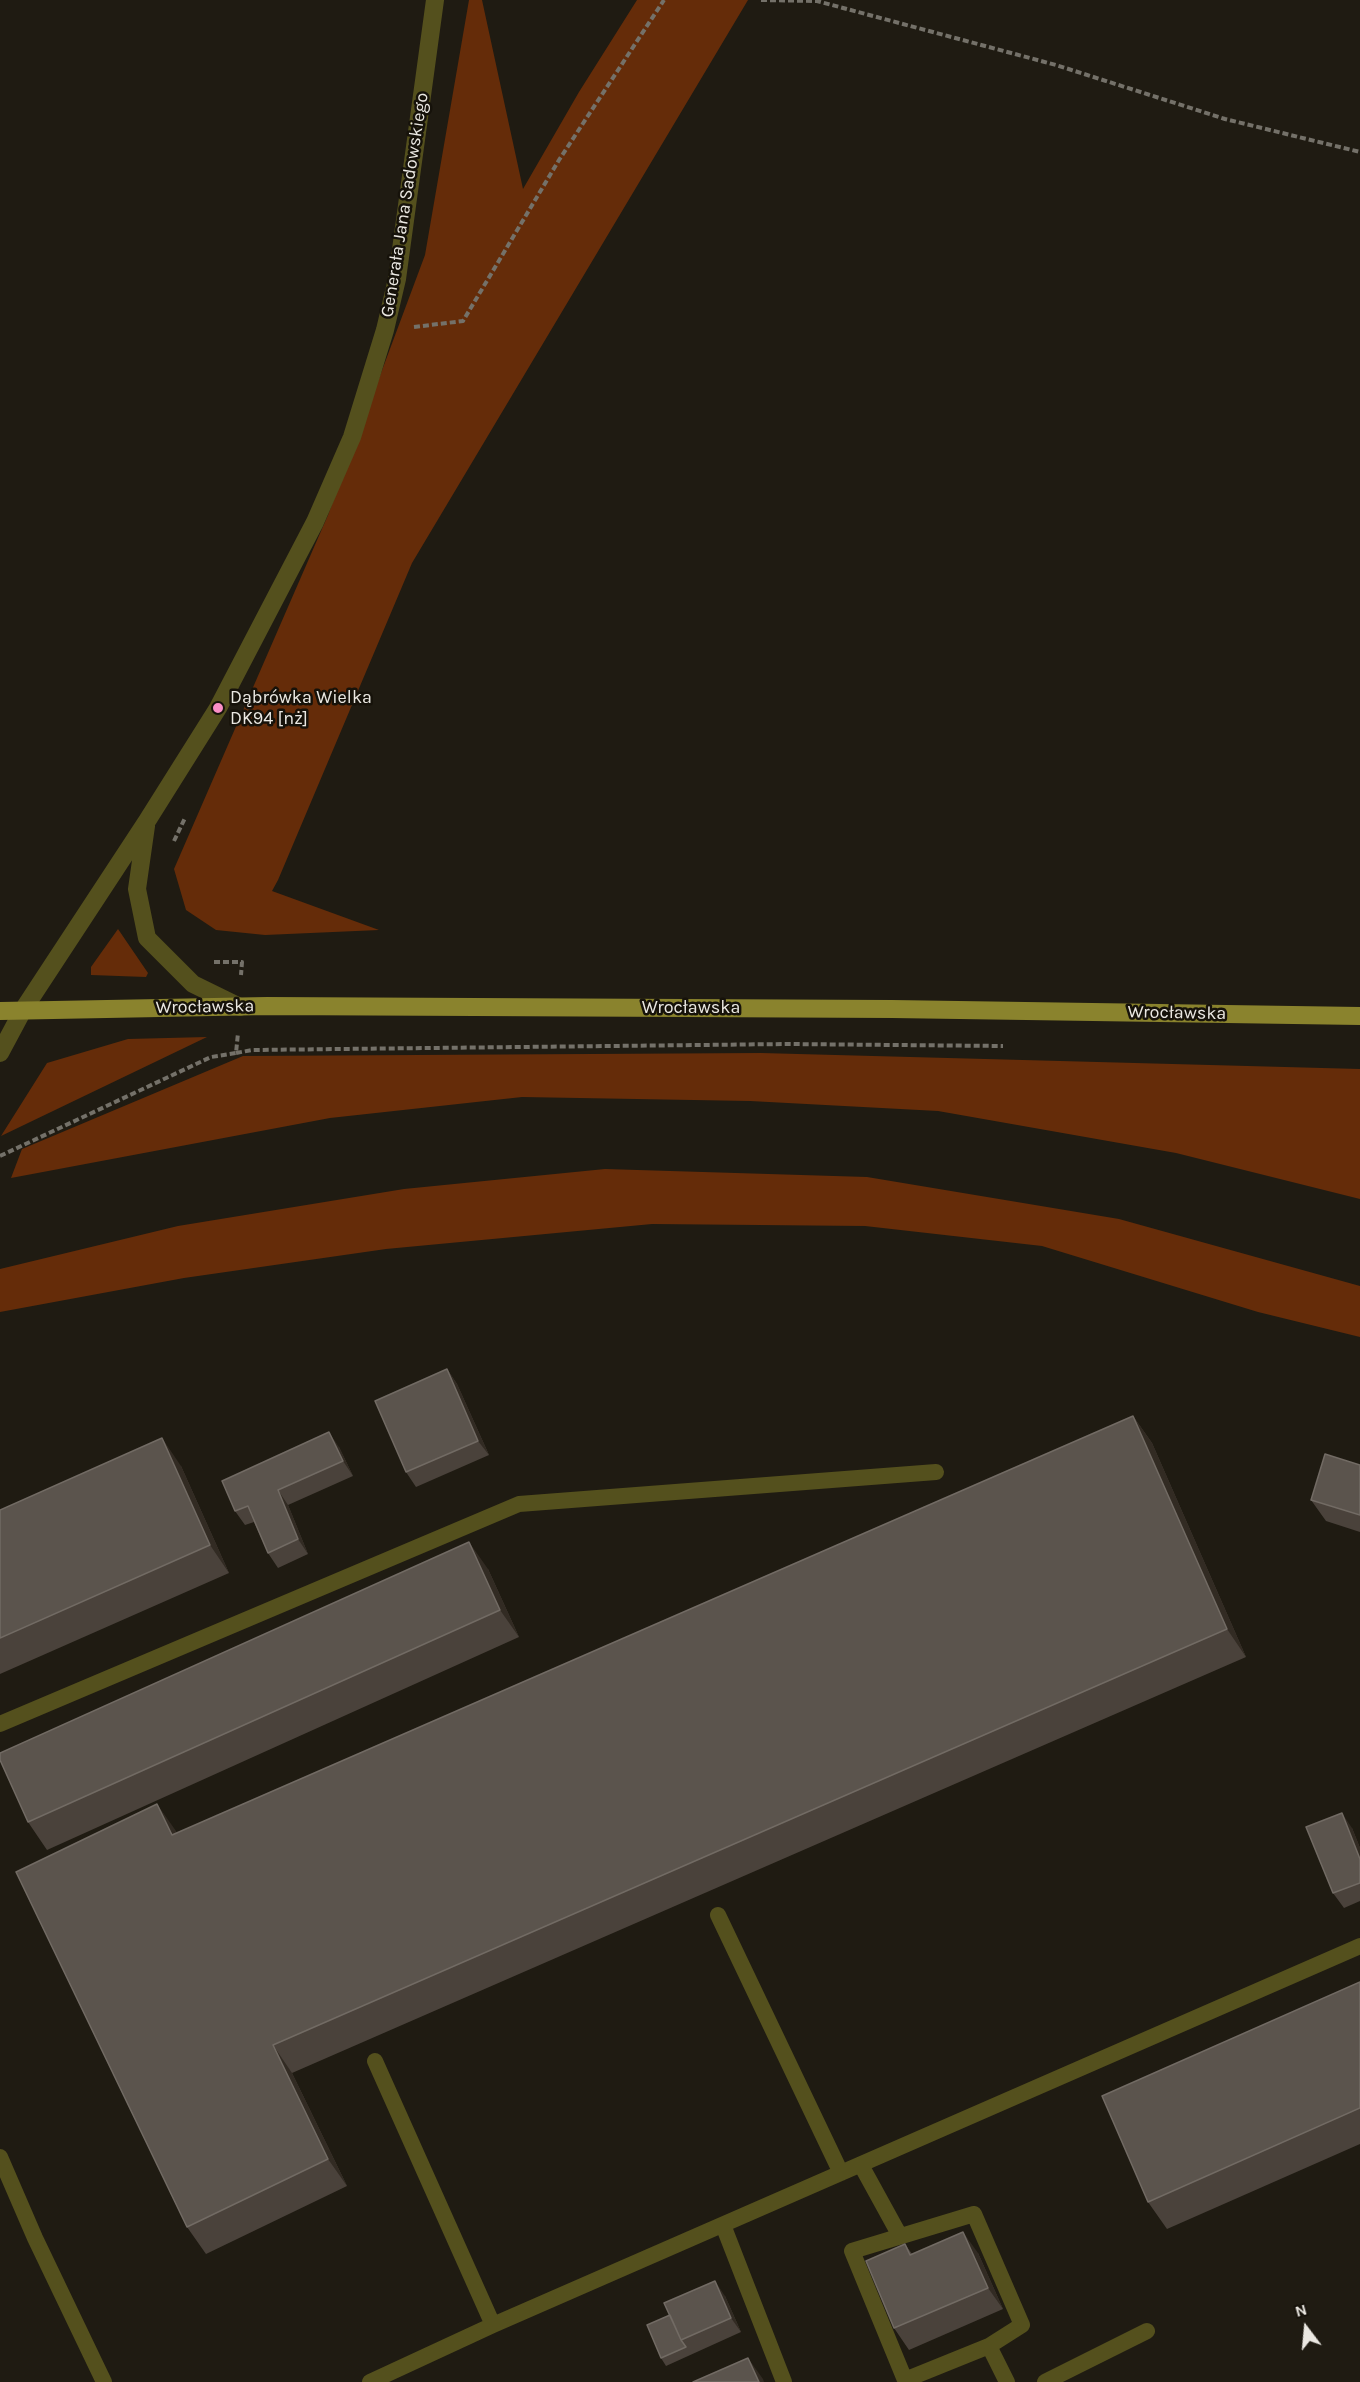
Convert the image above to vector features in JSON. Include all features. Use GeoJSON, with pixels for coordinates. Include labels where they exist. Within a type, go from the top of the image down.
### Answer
{"type":"FeatureCollection","features":[{"type":"Feature","properties":{"kind":"main road","name":"Wrocławska"},"geometry":{"type":"LineString","coordinates":[[0,1011],[240,1006],[892,1009],[1360,1016]]}},
{"type":"Feature","properties":{"kind":"street","name":"Generała Jana Sadowskiego"},"geometry":{"type":"LineString","coordinates":[[0,1053],[22,1010],[147,821],[218,708],[315,522],[352,437],[385,330],[397,279],[435,0]]}},
{"type":"Feature","properties":{"kind":"street","name":"Generała Jana Sadowskiego"},"geometry":{"type":"LineString","coordinates":[[147,821],[137,889],[147,938],[193,984],[240,1006]]}},
{"type":"Feature","properties":{"kind":"lane"},"geometry":{"type":"LineString","coordinates":[[0,1724],[519,1504],[936,1472]]}},
{"type":"Feature","properties":{"kind":"lane"},"geometry":{"type":"LineString","coordinates":[[718,1915],[841,2173]]}},
{"type":"Feature","properties":{"kind":"lane"},"geometry":{"type":"LineString","coordinates":[[370,2382],[493,2325],[1360,1946]]}},
{"type":"Feature","properties":{"kind":"lane"},"geometry":{"type":"LineString","coordinates":[[375,2061],[493,2325]]}},
{"type":"Feature","properties":{"kind":"lane"},"geometry":{"type":"LineString","coordinates":[[0,2157],[35,2238],[104,2382]]}},
{"type":"Feature","properties":{"kind":"lane"},"geometry":{"type":"LineString","coordinates":[[861,2165],[900,2236]]}},
{"type":"Feature","properties":{"kind":"lane"},"geometry":{"type":"LineString","coordinates":[[974,2214],[1023,2325],[989,2346],[905,2380],[852,2251],[974,2214]]}},
{"type":"Feature","properties":{"kind":"lane"},"geometry":{"type":"LineString","coordinates":[[723,2225],[784,2382]]}},
{"type":"Feature","properties":{"kind":"lane"},"geometry":{"type":"LineString","coordinates":[[1045,2382],[1147,2331]]}},
{"type":"Feature","properties":{"kind":"lane"},"geometry":{"type":"LineString","coordinates":[[989,2346],[1006,2382]]}},
{"type":"Feature","properties":{"kind":"path"},"geometry":{"type":"LineString","coordinates":[[385,330],[463,321],[559,160],[664,0]]}},
{"type":"Feature","properties":{"kind":"path"},"geometry":{"type":"LineString","coordinates":[[761,0],[817,1],[1056,65],[1225,119],[1360,152]]}},
{"type":"Feature","properties":{"kind":"path"},"geometry":{"type":"LineString","coordinates":[[236,1053],[252,1050],[788,1044],[1003,1046]]}},
{"type":"Feature","properties":{"kind":"shaded area"},"geometry":{"type":"Polygon","coordinates":[[[469,0],[482,0],[523,189],[579,92],[637,0],[748,0],[412,563],[272,891],[379,930],[265,935],[216,930],[186,910],[174,869],[328,515],[425,255],[469,0]]]}},
{"type":"Feature","properties":{"kind":"shaded area"},"geometry":{"type":"Polygon","coordinates":[[[118,929],[148,973],[146,977],[91,975],[91,967],[118,929]]]}},
{"type":"Feature","properties":{"kind":"shaded area"},"geometry":{"type":"Polygon","coordinates":[[[207,1037],[1,1136],[47,1063],[128,1039],[207,1037]]]}},
{"type":"Feature","properties":{"kind":"shaded area"},"geometry":{"type":"Polygon","coordinates":[[[761,1053],[1360,1069],[1360,1199],[1176,1153],[938,1111],[750,1101],[522,1097],[330,1118],[11,1178],[22,1149],[243,1056],[761,1053]]]}},
{"type":"Feature","properties":{"kind":"shaded area"},"geometry":{"type":"Polygon","coordinates":[[[605,1169],[867,1177],[1119,1219],[1360,1286],[1360,1337],[1258,1312],[1042,1246],[865,1226],[652,1224],[386,1249],[184,1278],[0,1312],[0,1269],[178,1226],[404,1189],[605,1169]]]}},
{"type":"Feature","properties":{"kind":"building"},"geometry":{"type":"Polygon","coordinates":[[[447,1369],[478,1441],[406,1472],[375,1401],[447,1369]]]}},
{"type":"Feature","properties":{"kind":"building"},"geometry":{"type":"Polygon","coordinates":[[[1133,1416],[1227,1629],[273,2045],[328,2159],[187,2227],[16,1872],[157,1804],[172,1835],[1133,1416]]]}},
{"type":"Feature","properties":{"kind":"building"},"geometry":{"type":"Polygon","coordinates":[[[329,1432],[343,1461],[278,1490],[298,1539],[268,1553],[248,1506],[235,1511],[222,1481],[329,1432]]]}},
{"type":"Feature","properties":{"kind":"building"},"geometry":{"type":"Polygon","coordinates":[[[162,1438],[210,1545],[0,1638],[0,1510],[162,1438]]]}},
{"type":"Feature","properties":{"kind":"building"},"geometry":{"type":"Polygon","coordinates":[[[1325,1454],[1360,1465],[1360,1515],[1311,1500],[1325,1454]]]}},
{"type":"Feature","properties":{"kind":"building"},"geometry":{"type":"Polygon","coordinates":[[[469,1542],[500,1610],[28,1822],[0,1760],[0,1753],[469,1542]]]}},
{"type":"Feature","properties":{"kind":"building"},"geometry":{"type":"Polygon","coordinates":[[[1342,1813],[1360,1859],[1360,1883],[1333,1893],[1306,1827],[1342,1813]]]}},
{"type":"Feature","properties":{"kind":"building"},"geometry":{"type":"Polygon","coordinates":[[[1360,1982],[1360,2108],[1148,2202],[1102,2096],[1360,1982]]]}},
{"type":"Feature","properties":{"kind":"building"},"geometry":{"type":"Polygon","coordinates":[[[963,2232],[988,2288],[894,2328],[866,2261],[905,2244],[910,2255],[963,2232]]]}},
{"type":"Feature","properties":{"kind":"building"},"geometry":{"type":"Polygon","coordinates":[[[715,2281],[731,2318],[681,2340],[664,2303],[715,2281]]]}},
{"type":"Feature","properties":{"kind":"building"},"geometry":{"type":"Polygon","coordinates":[[[670,2315],[686,2347],[661,2358],[647,2325],[670,2315]]]}},
{"type":"Feature","properties":{"kind":"building"},"geometry":{"type":"Polygon","coordinates":[[[748,2358],[759,2382],[693,2382],[748,2358]]]}},
{"type":"Feature","properties":{"kind":"place","name":"Dąbrówka Wielka DK94 [nż]"},"geometry":{"type":"Point","coordinates":[218,708]}}]}
